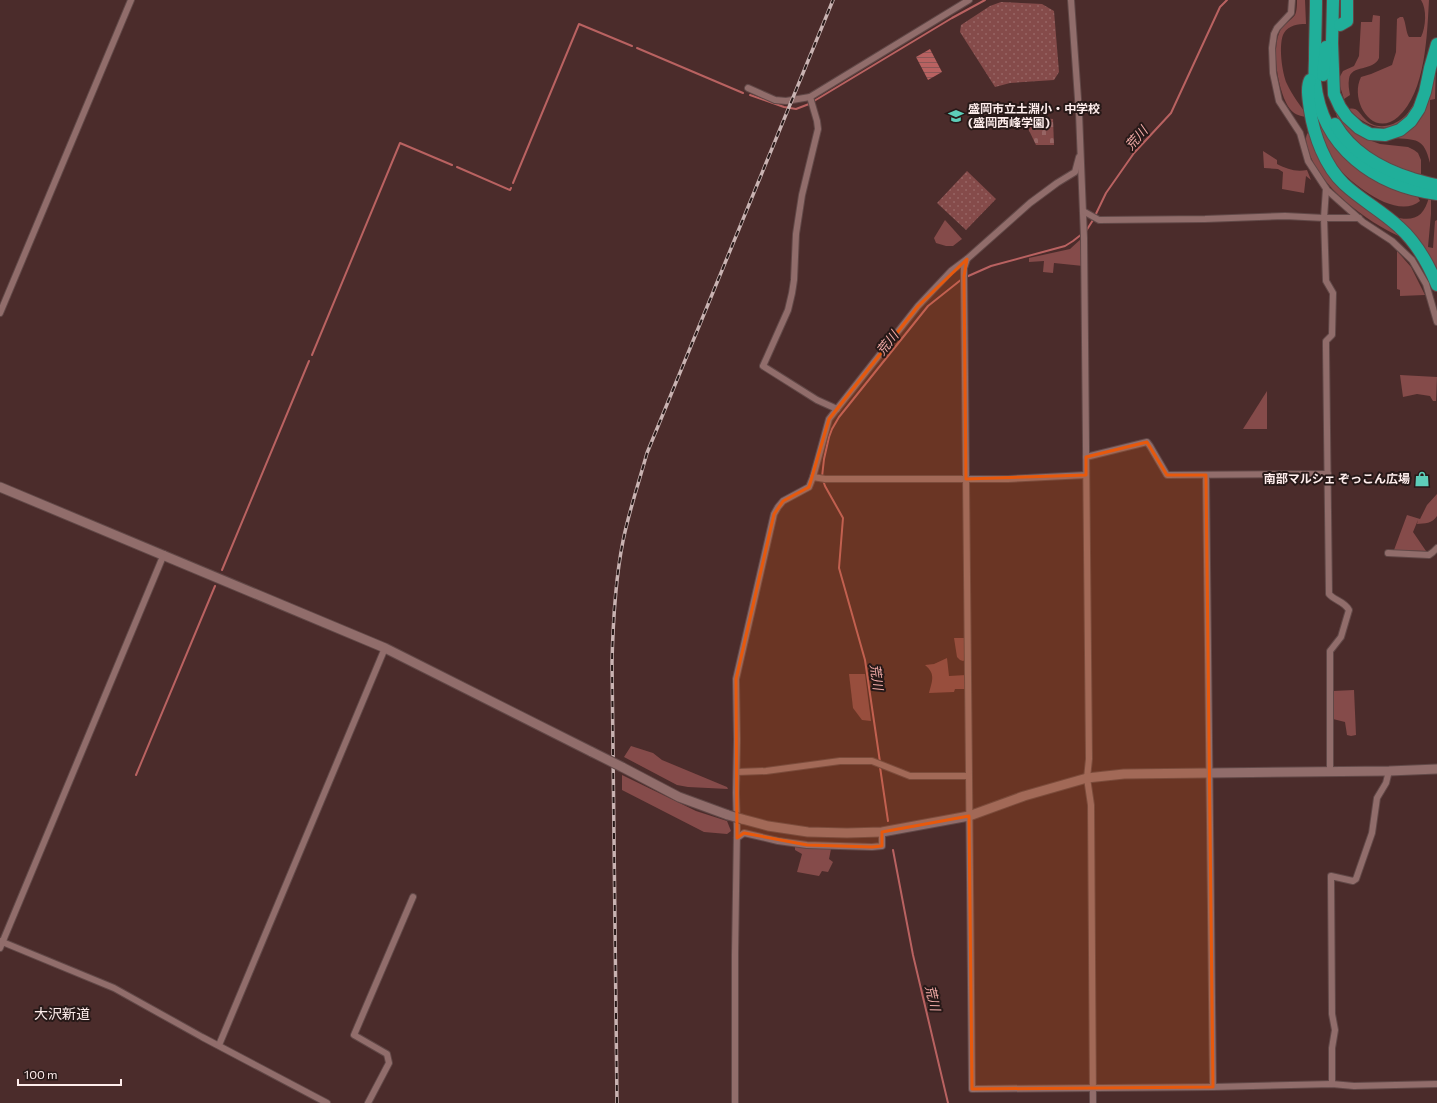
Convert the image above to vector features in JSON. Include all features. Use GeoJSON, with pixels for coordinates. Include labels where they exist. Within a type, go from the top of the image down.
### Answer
{"type":"FeatureCollection","features":[{"type":"Feature","properties":{"kind":"highway"},"geometry":{"type":"LineString","coordinates":[[1312,0],[1310,44],[1340,107],[1347,117],[1359,128],[1370,134],[1385,135],[1400,130],[1411,121],[1425,92],[1437,44]]}},
{"type":"Feature","properties":{"kind":"highway"},"geometry":{"type":"LineString","coordinates":[[1315,53],[1316,0]]}},
{"type":"Feature","properties":{"kind":"highway"},"geometry":{"type":"LineString","coordinates":[[1323,0],[1323,74]]}},
{"type":"Feature","properties":{"kind":"highway"},"geometry":{"type":"LineString","coordinates":[[1328,0],[1329,41]]}},
{"type":"Feature","properties":{"kind":"highway"},"geometry":{"type":"LineString","coordinates":[[1333,0],[1329,41],[1323,74],[1315,82],[1318,102],[1324,117],[1339,144],[1365,169],[1382,179],[1421,186],[1437,185]]}},
{"type":"Feature","properties":{"kind":"highway"},"geometry":{"type":"LineString","coordinates":[[1340,0],[1340,25]]}},
{"type":"Feature","properties":{"kind":"highway"},"geometry":{"type":"LineString","coordinates":[[1329,41],[1340,25],[1347,21],[1347,0]]}},
{"type":"Feature","properties":{"kind":"highway"},"geometry":{"type":"LineString","coordinates":[[1323,74],[1308,82],[1311,116],[1315,134],[1327,161],[1343,183],[1400,227],[1411,239],[1430,266],[1437,285]]}},
{"type":"Feature","properties":{"kind":"highway"},"geometry":{"type":"LineString","coordinates":[[1421,186],[1437,194]]}},
{"type":"Feature","properties":{"kind":"street"},"geometry":{"type":"LineString","coordinates":[[0,313],[131,0]]}},
{"type":"Feature","properties":{"kind":"street"},"geometry":{"type":"LineString","coordinates":[[748,88],[775,100],[786,101],[810,98],[968,0]]}},
{"type":"Feature","properties":{"kind":"street"},"geometry":{"type":"LineString","coordinates":[[1292,0],[1291,13],[1277,28],[1274,34],[1272,48],[1273,73],[1279,100],[1300,133],[1308,161],[1326,188],[1359,218],[1392,241],[1412,260],[1426,284],[1437,322]]}},
{"type":"Feature","properties":{"kind":"street"},"geometry":{"type":"LineString","coordinates":[[1070,1],[1081,151],[1084,238],[1089,759],[1087,778],[1091,805],[1093,1103]]}},
{"type":"Feature","properties":{"kind":"street"},"geometry":{"type":"LineString","coordinates":[[810,98],[818,129],[802,195],[796,234],[792,293],[788,310],[763,366],[817,400],[836,409]]}},
{"type":"Feature","properties":{"kind":"street"},"geometry":{"type":"LineString","coordinates":[[735,1103],[737,838],[736,679],[774,514],[783,501],[809,487],[819,478],[829,418],[918,306],[951,271],[1030,204],[1057,183],[1075,172],[1081,151]]}},
{"type":"Feature","properties":{"kind":"street"},"geometry":{"type":"LineString","coordinates":[[1326,188],[1324,218],[1326,281],[1333,293],[1332,335],[1326,341],[1329,594],[1347,606],[1349,610],[1341,637],[1330,651],[1330,771]]}},
{"type":"Feature","properties":{"kind":"street"},"geometry":{"type":"LineString","coordinates":[[1083,211],[1099,220],[1205,219],[1285,216],[1359,218]]}},
{"type":"Feature","properties":{"kind":"street"},"geometry":{"type":"LineString","coordinates":[[967,259],[964,268],[964,278],[972,1089],[1437,1084]]}},
{"type":"Feature","properties":{"kind":"street"},"geometry":{"type":"LineString","coordinates":[[1086,456],[1147,442],[1167,475],[1328,474]]}},
{"type":"Feature","properties":{"kind":"street"},"geometry":{"type":"LineString","coordinates":[[819,478],[966,479],[1086,475]]}},
{"type":"Feature","properties":{"kind":"street"},"geometry":{"type":"LineString","coordinates":[[1206,475],[1213,1087]]}},
{"type":"Feature","properties":{"kind":"street"},"geometry":{"type":"LineString","coordinates":[[0,487],[164,554],[385,648],[679,796],[728,815],[768,826],[808,832],[882,832],[969,816],[1024,796],[1087,778],[1124,774],[1389,771],[1437,769]]}},
{"type":"Feature","properties":{"kind":"street"},"geometry":{"type":"LineString","coordinates":[[1388,553],[1429,555],[1437,548]]}},
{"type":"Feature","properties":{"kind":"street"},"geometry":{"type":"LineString","coordinates":[[164,554],[1,944],[114,988],[202,1037],[220,1045],[327,1103]]}},
{"type":"Feature","properties":{"kind":"street"},"geometry":{"type":"LineString","coordinates":[[220,1045],[385,648]]}},
{"type":"Feature","properties":{"kind":"street"},"geometry":{"type":"LineString","coordinates":[[737,772],[766,771],[840,761],[878,763],[910,776],[969,776]]}},
{"type":"Feature","properties":{"kind":"street"},"geometry":{"type":"LineString","coordinates":[[1332,1084],[1332,1048],[1335,1030],[1332,1014],[1331,876],[1353,881],[1356,879],[1372,833],[1377,798],[1386,783],[1389,771]]}},
{"type":"Feature","properties":{"kind":"street"},"geometry":{"type":"LineString","coordinates":[[737,838],[744,833],[778,841],[807,845],[872,847],[882,846],[882,832]]}},
{"type":"Feature","properties":{"kind":"street"},"geometry":{"type":"LineString","coordinates":[[368,1103],[389,1063],[387,1054],[354,1035],[412,897]]}},
{"type":"Feature","properties":{"kind":"highlighted area"},"geometry":{"type":"Polygon","coordinates":[[[967,259],[964,276],[966,479],[1086,475],[1086,457],[1147,442],[1167,475],[1206,475],[1213,1087],[972,1089],[969,816],[882,832],[882,846],[872,847],[807,845],[744,833],[737,838],[736,679],[774,514],[783,501],[809,487],[829,419],[918,306],[967,259]]]}},
{"type":"Feature","properties":{"kind":"green space"},"geometry":{"type":"Polygon","coordinates":[[[1297,0],[1305,0],[1306,24],[1297,25],[1286,30],[1282,38],[1281,58],[1287,84],[1307,115],[1306,117],[1293,112],[1286,102],[1279,82],[1276,59],[1277,39],[1283,26],[1295,15],[1297,10],[1297,0]]]}},
{"type":"Feature","properties":{"kind":"green space"},"geometry":{"type":"Polygon","coordinates":[[[1421,0],[1429,0],[1426,45],[1420,78],[1407,106],[1398,117],[1389,123],[1380,123],[1372,120],[1361,106],[1358,96],[1358,87],[1361,77],[1392,65],[1396,52],[1397,19],[1400,17],[1403,17],[1409,37],[1421,37],[1425,18],[1421,0]]]}},
{"type":"Feature","properties":{"kind":"green space"},"geometry":{"type":"Polygon","coordinates":[[[1001,2],[1042,4],[1054,11],[1059,72],[1054,80],[1010,83],[995,87],[960,32],[961,25],[990,6],[1001,2]]]}},
{"type":"Feature","properties":{"kind":"green space"},"geometry":{"type":"Polygon","coordinates":[[[1373,15],[1380,16],[1379,58],[1372,65],[1358,69],[1351,74],[1349,79],[1350,95],[1344,99],[1338,80],[1343,71],[1354,66],[1359,56],[1361,22],[1372,22],[1373,15]]]}},
{"type":"Feature","properties":{"kind":"green space"},"geometry":{"type":"Polygon","coordinates":[[[1436,63],[1435,99],[1430,100],[1430,163],[1428,155],[1422,144],[1413,140],[1393,138],[1409,129],[1436,63]]]}},
{"type":"Feature","properties":{"kind":"green space"},"geometry":{"type":"Polygon","coordinates":[[[1418,96],[1419,99],[1408,115],[1400,123],[1392,127],[1377,127],[1369,124],[1349,109],[1358,111],[1368,122],[1373,125],[1384,126],[1395,123],[1406,115],[1418,96]]]}},
{"type":"Feature","properties":{"kind":"green space"},"geometry":{"type":"Polygon","coordinates":[[[1332,98],[1369,140],[1380,144],[1408,147],[1418,153],[1421,160],[1421,174],[1409,173],[1377,160],[1346,132],[1337,117],[1332,98]]]}},
{"type":"Feature","properties":{"kind":"green space"},"geometry":{"type":"Polygon","coordinates":[[[1316,104],[1322,125],[1335,148],[1363,172],[1415,195],[1420,201],[1410,206],[1399,206],[1386,203],[1361,189],[1350,180],[1334,163],[1325,146],[1317,126],[1316,104]]]}},
{"type":"Feature","properties":{"kind":"green space"},"geometry":{"type":"Polygon","coordinates":[[[1023,118],[1053,119],[1054,145],[1036,145],[1023,118]]]}},
{"type":"Feature","properties":{"kind":"green space"},"geometry":{"type":"Polygon","coordinates":[[[1310,130],[1317,150],[1374,213],[1401,237],[1359,212],[1333,189],[1313,163],[1306,141],[1306,137],[1310,130]]]}},
{"type":"Feature","properties":{"kind":"green space"},"geometry":{"type":"Polygon","coordinates":[[[1263,151],[1277,160],[1277,164],[1291,170],[1307,170],[1311,180],[1306,176],[1304,193],[1282,189],[1283,172],[1278,169],[1264,168],[1263,151]]]}},
{"type":"Feature","properties":{"kind":"green space"},"geometry":{"type":"Polygon","coordinates":[[[967,171],[996,199],[966,230],[937,203],[967,171]]]}},
{"type":"Feature","properties":{"kind":"green space"},"geometry":{"type":"Polygon","coordinates":[[[1429,197],[1431,198],[1431,214],[1428,247],[1433,248],[1435,221],[1437,220],[1437,269],[1427,253],[1394,217],[1407,219],[1417,216],[1424,209],[1429,197]]]}},
{"type":"Feature","properties":{"kind":"green space"},"geometry":{"type":"Polygon","coordinates":[[[945,220],[962,239],[953,246],[946,246],[936,243],[934,238],[945,220]]]}},
{"type":"Feature","properties":{"kind":"green space"},"geometry":{"type":"Polygon","coordinates":[[[1082,238],[1083,266],[1054,263],[1053,273],[1043,272],[1044,261],[1029,262],[1029,258],[1070,249],[1082,238]]]}},
{"type":"Feature","properties":{"kind":"green space"},"geometry":{"type":"Polygon","coordinates":[[[1397,251],[1411,267],[1425,295],[1400,296],[1400,290],[1397,289],[1397,251]]]}},
{"type":"Feature","properties":{"kind":"green space"},"geometry":{"type":"Polygon","coordinates":[[[1400,375],[1437,377],[1436,401],[1433,401],[1430,396],[1417,394],[1403,397],[1400,375]]]}},
{"type":"Feature","properties":{"kind":"green space"},"geometry":{"type":"Polygon","coordinates":[[[1267,391],[1267,429],[1243,429],[1267,391]]]}},
{"type":"Feature","properties":{"kind":"green space"},"geometry":{"type":"Polygon","coordinates":[[[1437,494],[1437,516],[1428,523],[1417,524],[1418,520],[1413,532],[1426,551],[1394,550],[1407,515],[1420,519],[1427,505],[1437,494]]]}},
{"type":"Feature","properties":{"kind":"green space"},"geometry":{"type":"Polygon","coordinates":[[[954,638],[966,638],[967,659],[963,661],[957,657],[954,638]]]}},
{"type":"Feature","properties":{"kind":"green space"},"geometry":{"type":"Polygon","coordinates":[[[947,658],[949,676],[966,675],[966,689],[955,689],[954,692],[929,693],[932,675],[931,671],[925,665],[934,664],[947,658]]]}},
{"type":"Feature","properties":{"kind":"green space"},"geometry":{"type":"Polygon","coordinates":[[[849,674],[865,674],[871,721],[862,720],[853,708],[849,674]]]}},
{"type":"Feature","properties":{"kind":"green space"},"geometry":{"type":"Polygon","coordinates":[[[1354,690],[1356,735],[1351,736],[1347,735],[1345,722],[1333,719],[1333,691],[1354,690]]]}},
{"type":"Feature","properties":{"kind":"green space"},"geometry":{"type":"Polygon","coordinates":[[[631,746],[653,753],[662,760],[727,787],[728,789],[677,785],[624,757],[631,746]]]}},
{"type":"Feature","properties":{"kind":"green space"},"geometry":{"type":"Polygon","coordinates":[[[622,775],[696,811],[727,821],[731,831],[727,834],[704,832],[622,790],[622,775]]]}},
{"type":"Feature","properties":{"kind":"green space"},"geometry":{"type":"Polygon","coordinates":[[[795,845],[805,848],[831,849],[829,859],[833,862],[828,872],[822,871],[819,876],[797,872],[802,854],[795,850],[795,845]]]}},
{"type":"Feature","properties":{"kind":"shaded area"},"geometry":{"type":"Polygon","coordinates":[[[930,49],[942,72],[928,80],[916,57],[930,49]]]}},
{"type":"Feature","properties":{"kind":"waterway"},"geometry":{"type":"LineString","coordinates":[[750,95],[784,107],[796,109],[809,104],[952,18],[985,0]]}},
{"type":"Feature","properties":{"kind":"waterway","name":"荒川"},"geometry":{"type":"LineString","coordinates":[[1086,231],[1106,193],[1134,153],[1171,113],[1220,7],[1227,0]]}},
{"type":"Feature","properties":{"kind":"waterway"},"geometry":{"type":"LineString","coordinates":[[513,183],[579,24],[632,46]]}},
{"type":"Feature","properties":{"kind":"waterway"},"geometry":{"type":"LineString","coordinates":[[637,48],[743,93]]}},
{"type":"Feature","properties":{"kind":"waterway"},"geometry":{"type":"LineString","coordinates":[[312,355],[400,143],[452,165]]}},
{"type":"Feature","properties":{"kind":"waterway"},"geometry":{"type":"LineString","coordinates":[[457,167],[510,190],[511,188]]}},
{"type":"Feature","properties":{"kind":"waterway","name":"荒川"},"geometry":{"type":"LineString","coordinates":[[966,277],[991,266],[1065,246],[1082,234]]}},
{"type":"Feature","properties":{"kind":"waterway","name":"荒川"},"geometry":{"type":"LineString","coordinates":[[880,762],[865,660],[839,568],[843,518],[825,486],[822,477],[824,459],[829,437],[839,417],[928,306],[962,279]]}},
{"type":"Feature","properties":{"kind":"waterway"},"geometry":{"type":"LineString","coordinates":[[222,570],[309,361]]}},
{"type":"Feature","properties":{"kind":"waterway"},"geometry":{"type":"LineString","coordinates":[[136,775],[215,586]]}},
{"type":"Feature","properties":{"kind":"waterway","name":"荒川"},"geometry":{"type":"LineString","coordinates":[[880,767],[888,821]]}},
{"type":"Feature","properties":{"kind":"waterway","name":"荒川"},"geometry":{"type":"LineString","coordinates":[[893,850],[913,955],[948,1103]]}},
{"type":"Feature","properties":{"kind":"railway"},"geometry":{"type":"LineString","coordinates":[[617,1103],[612,662],[615,601],[623,541],[647,453],[833,0]]}},
{"type":"Feature","properties":{"kind":"place","name":"盛岡市立土淵小・中学校 (盛岡西峰学園)"},"geometry":{"type":"Point","coordinates":[956,116]}},
{"type":"Feature","properties":{"kind":"place","name":"南部マルシェ ぞっこん広場"},"geometry":{"type":"Point","coordinates":[1422,479]}},
{"type":"Feature","properties":{"kind":"district","name":"大沢新道"},"geometry":{"type":"Point","coordinates":[62,1014]}}]}
